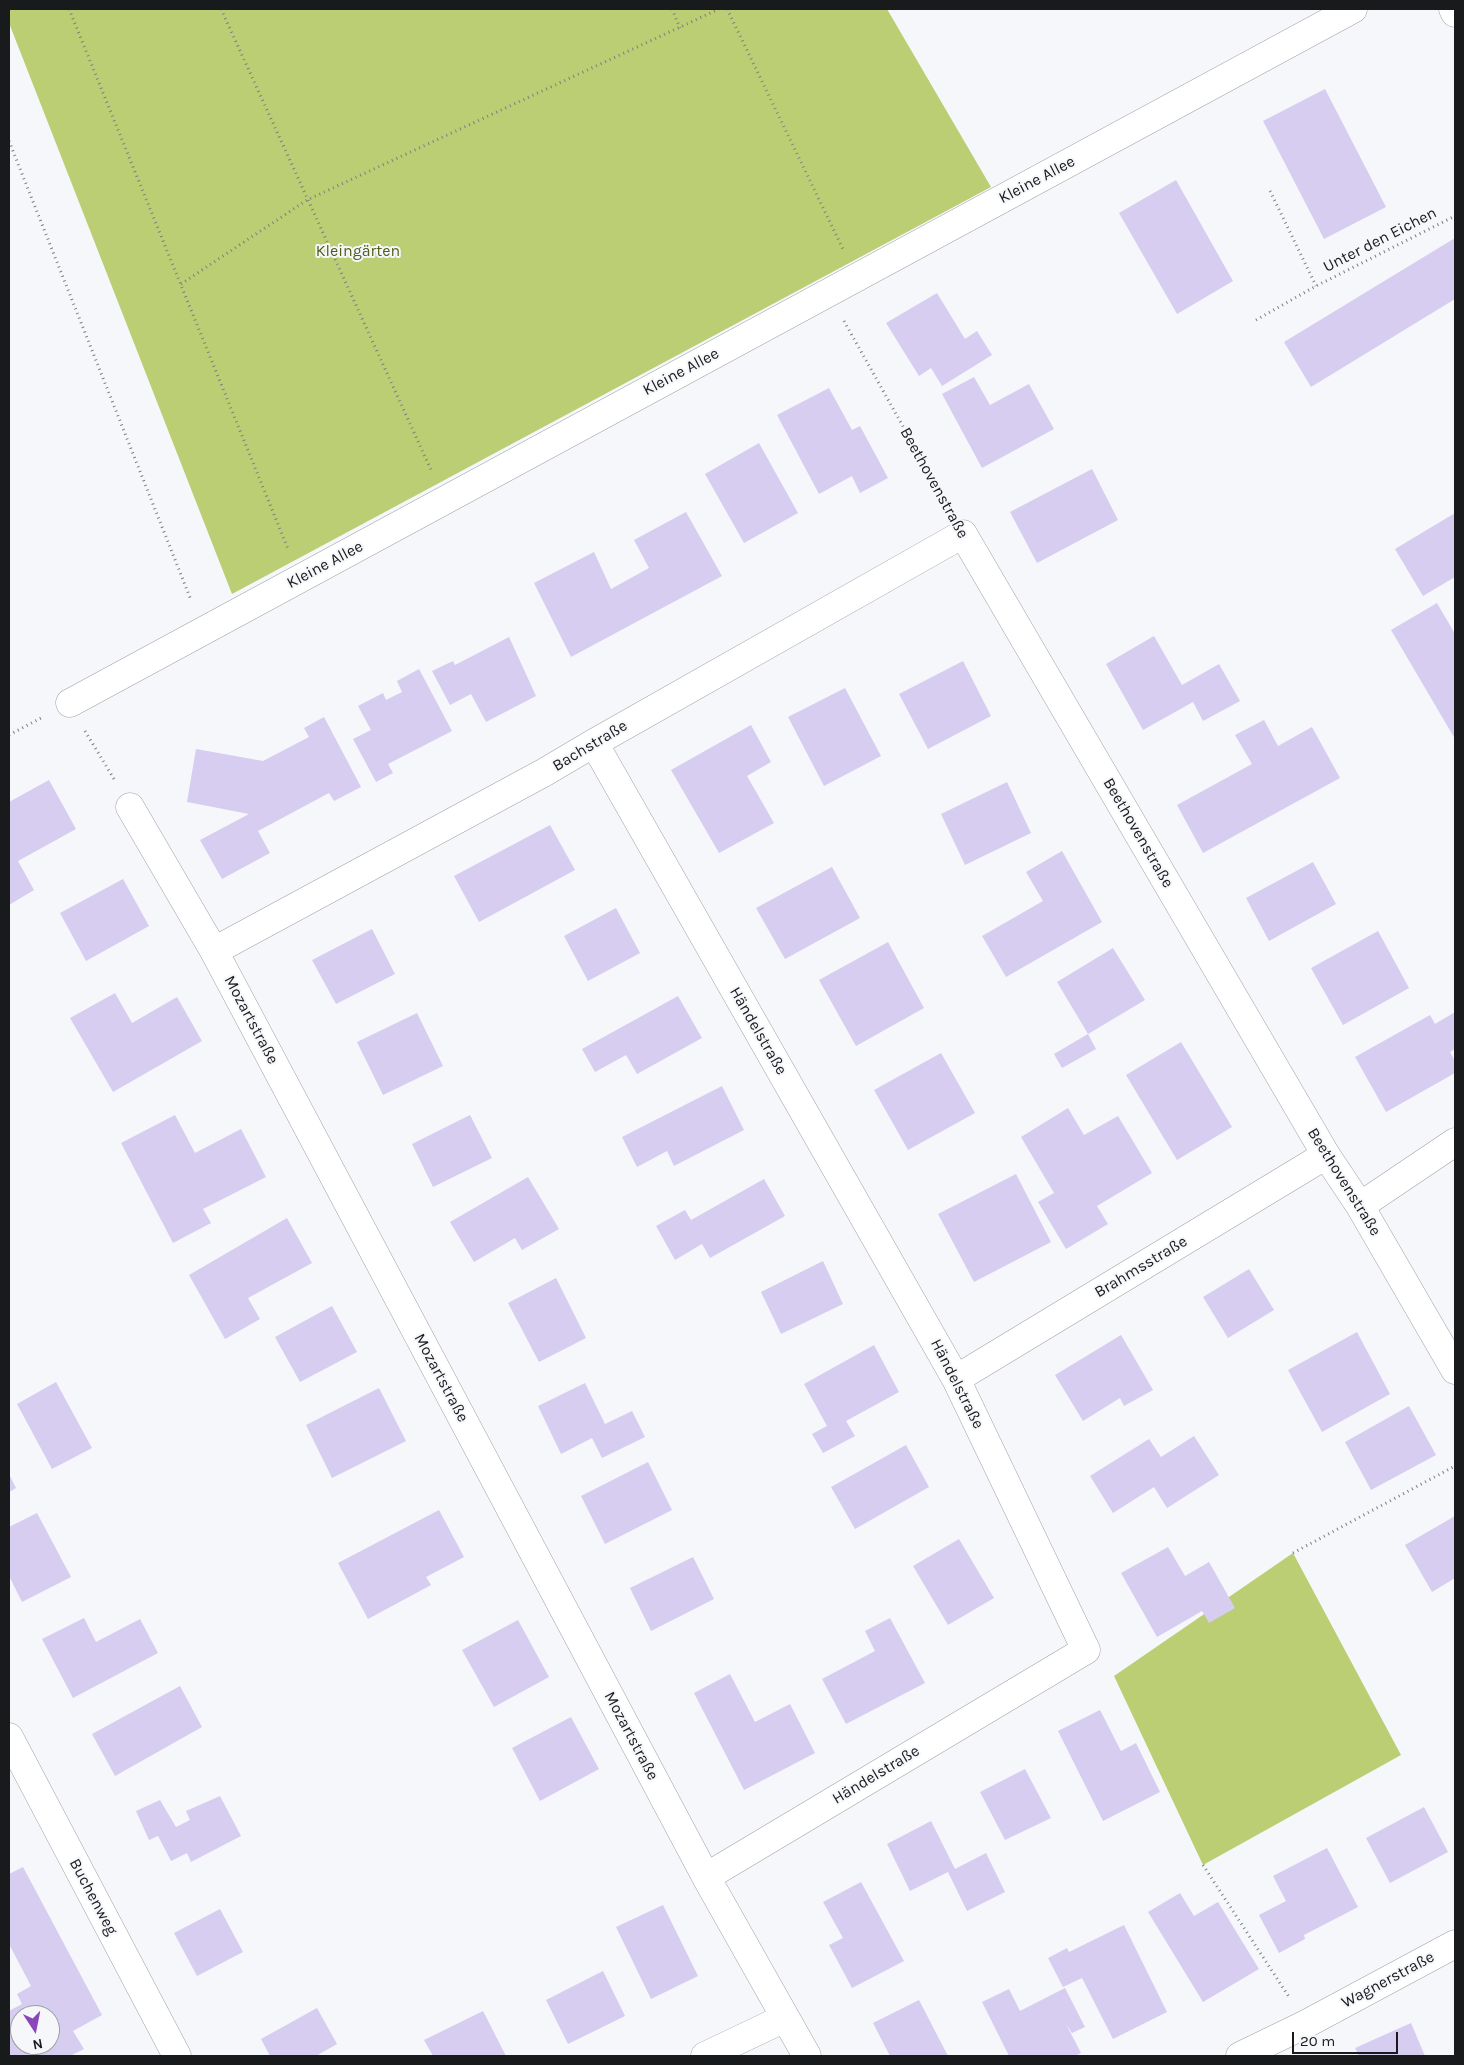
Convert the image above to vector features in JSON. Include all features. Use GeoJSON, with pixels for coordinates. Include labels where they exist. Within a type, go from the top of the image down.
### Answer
{"type":"FeatureCollection","features":[{"type":"Feature","properties":{"kind":"street","name":"Kleine Allee"},"geometry":{"type":"LineString","coordinates":[[70,703],[1353,9]]}},
{"type":"Feature","properties":{"kind":"street"},"geometry":{"type":"LineString","coordinates":[[1453,9],[1455,13]]}},
{"type":"Feature","properties":{"kind":"street","name":"Bachstraße"},"geometry":{"type":"LineString","coordinates":[[214,951],[545,772],[594,742],[963,534]]}},
{"type":"Feature","properties":{"kind":"street","name":"Beethovenstraße"},"geometry":{"type":"LineString","coordinates":[[963,534],[1326,1155],[1360,1206],[1455,1370]]}},
{"type":"Feature","properties":{"kind":"street","name":"Händelstraße"},"geometry":{"type":"LineString","coordinates":[[594,742],[956,1379],[1086,1650],[706,1877]]}},
{"type":"Feature","properties":{"kind":"street","name":"Mozartstraße"},"geometry":{"type":"LineString","coordinates":[[130,807],[214,951],[706,1877],[807,2056]]}},
{"type":"Feature","properties":{"kind":"street"},"geometry":{"type":"LineString","coordinates":[[1360,1206],[1455,1142]]}},
{"type":"Feature","properties":{"kind":"street","name":"Brahmsstraße"},"geometry":{"type":"LineString","coordinates":[[956,1379],[1326,1155]]}},
{"type":"Feature","properties":{"kind":"street","name":"Buchenweg"},"geometry":{"type":"LineString","coordinates":[[9,1737],[177,2056]]}},
{"type":"Feature","properties":{"kind":"street","name":"Wagnerstraße"},"geometry":{"type":"LineString","coordinates":[[1240,2056],[1306,2024],[1455,1944]]}},
{"type":"Feature","properties":{"kind":"street"},"geometry":{"type":"LineString","coordinates":[[704,2056],[785,2018]]}},
{"type":"Feature","properties":{"kind":"path"},"geometry":{"type":"LineString","coordinates":[[69,9],[289,551],[297,547]]}},
{"type":"Feature","properties":{"kind":"path"},"geometry":{"type":"LineString","coordinates":[[221,9],[433,475],[449,498]]}},
{"type":"Feature","properties":{"kind":"path"},"geometry":{"type":"LineString","coordinates":[[672,9],[680,28]]}},
{"type":"Feature","properties":{"kind":"path"},"geometry":{"type":"LineString","coordinates":[[181,284],[307,200],[719,9]]}},
{"type":"Feature","properties":{"kind":"path"},"geometry":{"type":"LineString","coordinates":[[727,9],[849,263],[828,293]]}},
{"type":"Feature","properties":{"kind":"path"},"geometry":{"type":"LineString","coordinates":[[9,142],[204,631]]}},
{"type":"Feature","properties":{"kind":"path","name":"Unter den Eichen"},"geometry":{"type":"LineString","coordinates":[[1270,190],[1316,286]]}},
{"type":"Feature","properties":{"kind":"path","name":"Unter den Eichen"},"geometry":{"type":"LineString","coordinates":[[1256,320],[1316,286],[1455,216]]}},
{"type":"Feature","properties":{"kind":"path","name":"Beethovenstraße"},"geometry":{"type":"LineString","coordinates":[[828,293],[963,534]]}},
{"type":"Feature","properties":{"kind":"path"},"geometry":{"type":"LineString","coordinates":[[9,735],[70,703],[130,807]]}},
{"type":"Feature","properties":{"kind":"path"},"geometry":{"type":"LineString","coordinates":[[1293,1553],[1455,1466]]}},
{"type":"Feature","properties":{"kind":"path"},"geometry":{"type":"LineString","coordinates":[[1203,1865],[1306,2024]]}},
{"type":"Feature","properties":{"kind":"green space","name":"Kleingärten"},"geometry":{"type":"Polygon","coordinates":[[[9,9],[887,9],[991,187],[232,594],[9,23],[9,9]]]}},
{"type":"Feature","properties":{"kind":"green space"},"geometry":{"type":"Polygon","coordinates":[[[1293,1553],[1401,1755],[1203,1865],[1114,1676],[1293,1553]]]}},
{"type":"Feature","properties":{"kind":"building"},"geometry":{"type":"Polygon","coordinates":[[[1325,89],[1386,207],[1324,239],[1263,121],[1325,89]]]}},
{"type":"Feature","properties":{"kind":"building"},"geometry":{"type":"Polygon","coordinates":[[[1176,180],[1233,281],[1177,314],[1119,213],[1176,180]]]}},
{"type":"Feature","properties":{"kind":"building"},"geometry":{"type":"Polygon","coordinates":[[[1455,238],[1455,299],[1311,387],[1284,342],[1455,238]]]}},
{"type":"Feature","properties":{"kind":"building"},"geometry":{"type":"Polygon","coordinates":[[[937,293],[965,339],[977,331],[992,355],[942,386],[931,368],[919,376],[886,323],[937,293]]]}},
{"type":"Feature","properties":{"kind":"building"},"geometry":{"type":"Polygon","coordinates":[[[974,377],[990,405],[1029,384],[1054,429],[982,468],[942,394],[974,377]]]}},
{"type":"Feature","properties":{"kind":"building"},"geometry":{"type":"Polygon","coordinates":[[[829,388],[852,430],[860,426],[888,478],[860,493],[852,476],[819,494],[777,415],[829,388]]]}},
{"type":"Feature","properties":{"kind":"building"},"geometry":{"type":"Polygon","coordinates":[[[759,443],[798,513],[744,543],[705,474],[759,443]]]}},
{"type":"Feature","properties":{"kind":"building"},"geometry":{"type":"Polygon","coordinates":[[[1092,469],[1118,520],[1037,563],[1010,512],[1092,469]]]}},
{"type":"Feature","properties":{"kind":"building"},"geometry":{"type":"Polygon","coordinates":[[[686,512],[722,576],[571,657],[534,583],[594,552],[611,589],[649,568],[634,540],[686,512]]]}},
{"type":"Feature","properties":{"kind":"building"},"geometry":{"type":"Polygon","coordinates":[[[1455,513],[1455,577],[1423,596],[1395,549],[1455,513]]]}},
{"type":"Feature","properties":{"kind":"building"},"geometry":{"type":"Polygon","coordinates":[[[1437,603],[1455,634],[1455,739],[1391,630],[1437,603]]]}},
{"type":"Feature","properties":{"kind":"building"},"geometry":{"type":"Polygon","coordinates":[[[1154,636],[1182,685],[1219,664],[1240,701],[1203,721],[1193,702],[1143,730],[1106,664],[1154,636]]]}},
{"type":"Feature","properties":{"kind":"building"},"geometry":{"type":"Polygon","coordinates":[[[509,637],[536,696],[486,722],[471,694],[450,705],[432,671],[453,661],[455,665],[509,637]]]}},
{"type":"Feature","properties":{"kind":"building"},"geometry":{"type":"Polygon","coordinates":[[[963,661],[991,716],[928,749],[899,694],[963,661]]]}},
{"type":"Feature","properties":{"kind":"building"},"geometry":{"type":"Polygon","coordinates":[[[419,669],[452,731],[388,764],[393,773],[376,782],[353,739],[371,730],[358,706],[383,693],[386,700],[402,692],[397,681],[419,669]]]}},
{"type":"Feature","properties":{"kind":"building"},"geometry":{"type":"Polygon","coordinates":[[[845,688],[881,756],[824,786],[788,717],[845,688]]]}},
{"type":"Feature","properties":{"kind":"building"},"geometry":{"type":"Polygon","coordinates":[[[324,717],[361,787],[334,801],[329,793],[258,831],[270,853],[222,879],[200,840],[249,814],[187,802],[196,749],[263,761],[309,737],[304,728],[324,717]]]}},
{"type":"Feature","properties":{"kind":"building"},"geometry":{"type":"Polygon","coordinates":[[[1264,720],[1278,746],[1312,727],[1340,778],[1203,853],[1177,805],[1252,764],[1235,735],[1264,720]]]}},
{"type":"Feature","properties":{"kind":"building"},"geometry":{"type":"Polygon","coordinates":[[[751,725],[771,762],[747,776],[774,823],[719,853],[671,770],[751,725]]]}},
{"type":"Feature","properties":{"kind":"building"},"geometry":{"type":"Polygon","coordinates":[[[49,780],[76,829],[18,861],[34,890],[9,905],[9,802],[49,780]]]}},
{"type":"Feature","properties":{"kind":"building"},"geometry":{"type":"Polygon","coordinates":[[[1007,782],[1031,833],[965,865],[941,814],[1007,782]]]}},
{"type":"Feature","properties":{"kind":"building"},"geometry":{"type":"Polygon","coordinates":[[[550,825],[575,870],[479,922],[454,876],[550,825]]]}},
{"type":"Feature","properties":{"kind":"building"},"geometry":{"type":"Polygon","coordinates":[[[1062,851],[1102,922],[1006,977],[982,936],[1043,901],[1026,872],[1062,851]]]}},
{"type":"Feature","properties":{"kind":"building"},"geometry":{"type":"Polygon","coordinates":[[[1313,862],[1336,904],[1269,941],[1246,898],[1313,862]]]}},
{"type":"Feature","properties":{"kind":"building"},"geometry":{"type":"Polygon","coordinates":[[[832,867],[860,918],[785,959],[756,908],[832,867]]]}},
{"type":"Feature","properties":{"kind":"building"},"geometry":{"type":"Polygon","coordinates":[[[123,879],[149,926],[86,961],[60,913],[123,879]]]}},
{"type":"Feature","properties":{"kind":"building"},"geometry":{"type":"Polygon","coordinates":[[[616,908],[640,953],[588,981],[564,936],[616,908]]]}},
{"type":"Feature","properties":{"kind":"building"},"geometry":{"type":"Polygon","coordinates":[[[372,929],[395,974],[336,1004],[312,960],[372,929]]]}},
{"type":"Feature","properties":{"kind":"building"},"geometry":{"type":"Polygon","coordinates":[[[1378,931],[1409,988],[1343,1025],[1311,968],[1378,931]]]}},
{"type":"Feature","properties":{"kind":"building"},"geometry":{"type":"Polygon","coordinates":[[[888,942],[924,1008],[856,1046],[819,980],[888,942]]]}},
{"type":"Feature","properties":{"kind":"building"},"geometry":{"type":"Polygon","coordinates":[[[1113,948],[1145,1000],[1088,1034],[1057,982],[1113,948]]]}},
{"type":"Feature","properties":{"kind":"building"},"geometry":{"type":"Polygon","coordinates":[[[115,993],[132,1023],[177,997],[202,1041],[113,1092],[70,1018],[115,993]]]}},
{"type":"Feature","properties":{"kind":"building"},"geometry":{"type":"Polygon","coordinates":[[[678,996],[702,1038],[637,1074],[626,1055],[595,1072],[582,1049],[678,996]]]}},
{"type":"Feature","properties":{"kind":"building"},"geometry":{"type":"Polygon","coordinates":[[[1455,1012],[1455,1049],[1450,1052],[1455,1061],[1455,1073],[1386,1112],[1355,1057],[1430,1015],[1435,1024],[1455,1012]]]}},
{"type":"Feature","properties":{"kind":"building"},"geometry":{"type":"Polygon","coordinates":[[[417,1013],[443,1066],[383,1095],[357,1042],[417,1013]]]}},
{"type":"Feature","properties":{"kind":"building"},"geometry":{"type":"Polygon","coordinates":[[[1088,1034],[1096,1049],[1062,1068],[1054,1054],[1088,1034]]]}},
{"type":"Feature","properties":{"kind":"building"},"geometry":{"type":"Polygon","coordinates":[[[1181,1042],[1232,1127],[1177,1160],[1126,1075],[1181,1042]]]}},
{"type":"Feature","properties":{"kind":"building"},"geometry":{"type":"Polygon","coordinates":[[[941,1053],[975,1113],[908,1150],[874,1090],[941,1053]]]}},
{"type":"Feature","properties":{"kind":"building"},"geometry":{"type":"Polygon","coordinates":[[[722,1086],[744,1130],[674,1166],[667,1151],[637,1167],[622,1137],[722,1086]]]}},
{"type":"Feature","properties":{"kind":"building"},"geometry":{"type":"Polygon","coordinates":[[[1068,1108],[1084,1135],[1118,1116],[1152,1173],[1097,1206],[1108,1224],[1066,1249],[1038,1202],[1054,1193],[1021,1137],[1068,1108]]]}},
{"type":"Feature","properties":{"kind":"building"},"geometry":{"type":"Polygon","coordinates":[[[175,1115],[195,1153],[241,1129],[266,1177],[203,1209],[211,1223],[173,1243],[121,1143],[175,1115]]]}},
{"type":"Feature","properties":{"kind":"building"},"geometry":{"type":"Polygon","coordinates":[[[470,1115],[492,1158],[433,1187],[412,1144],[470,1115]]]}},
{"type":"Feature","properties":{"kind":"building"},"geometry":{"type":"Polygon","coordinates":[[[1016,1174],[1051,1242],[974,1282],[938,1214],[1016,1174]]]}},
{"type":"Feature","properties":{"kind":"building"},"geometry":{"type":"Polygon","coordinates":[[[528,1177],[559,1229],[522,1250],[515,1238],[474,1262],[450,1222],[528,1177]]]}},
{"type":"Feature","properties":{"kind":"building"},"geometry":{"type":"Polygon","coordinates":[[[764,1179],[785,1216],[710,1258],[702,1244],[675,1260],[656,1226],[685,1210],[691,1220],[764,1179]]]}},
{"type":"Feature","properties":{"kind":"building"},"geometry":{"type":"Polygon","coordinates":[[[287,1218],[312,1263],[248,1298],[260,1319],[225,1339],[189,1275],[287,1218]]]}},
{"type":"Feature","properties":{"kind":"building"},"geometry":{"type":"Polygon","coordinates":[[[823,1261],[843,1304],[781,1334],[761,1292],[823,1261]]]}},
{"type":"Feature","properties":{"kind":"building"},"geometry":{"type":"Polygon","coordinates":[[[1249,1269],[1274,1310],[1228,1338],[1203,1297],[1249,1269]]]}},
{"type":"Feature","properties":{"kind":"building"},"geometry":{"type":"Polygon","coordinates":[[[556,1278],[586,1338],[539,1362],[508,1303],[556,1278]]]}},
{"type":"Feature","properties":{"kind":"building"},"geometry":{"type":"Polygon","coordinates":[[[332,1306],[357,1352],[300,1382],[275,1337],[332,1306]]]}},
{"type":"Feature","properties":{"kind":"building"},"geometry":{"type":"Polygon","coordinates":[[[1357,1332],[1390,1394],[1322,1432],[1288,1370],[1357,1332]]]}},
{"type":"Feature","properties":{"kind":"building"},"geometry":{"type":"Polygon","coordinates":[[[1121,1335],[1153,1390],[1124,1406],[1120,1398],[1083,1421],[1055,1375],[1121,1335]]]}},
{"type":"Feature","properties":{"kind":"building"},"geometry":{"type":"Polygon","coordinates":[[[874,1345],[899,1392],[846,1421],[855,1436],[823,1453],[812,1434],[827,1426],[804,1384],[874,1345]]]}},
{"type":"Feature","properties":{"kind":"building"},"geometry":{"type":"Polygon","coordinates":[[[56,1382],[92,1448],[52,1469],[17,1404],[56,1382]]]}},
{"type":"Feature","properties":{"kind":"building"},"geometry":{"type":"Polygon","coordinates":[[[585,1383],[605,1424],[632,1411],[645,1437],[602,1458],[592,1438],[561,1454],[538,1406],[585,1383]]]}},
{"type":"Feature","properties":{"kind":"building"},"geometry":{"type":"Polygon","coordinates":[[[379,1388],[406,1441],[332,1478],[306,1425],[379,1388]]]}},
{"type":"Feature","properties":{"kind":"building"},"geometry":{"type":"Polygon","coordinates":[[[1409,1406],[1436,1455],[1371,1490],[1345,1442],[1409,1406]]]}},
{"type":"Feature","properties":{"kind":"building"},"geometry":{"type":"Polygon","coordinates":[[[1194,1436],[1219,1475],[1167,1508],[1154,1487],[1113,1513],[1090,1476],[1149,1439],[1161,1457],[1194,1436]]]}},
{"type":"Feature","properties":{"kind":"building"},"geometry":{"type":"Polygon","coordinates":[[[906,1445],[929,1487],[855,1529],[831,1487],[906,1445]]]}},
{"type":"Feature","properties":{"kind":"building"},"geometry":{"type":"Polygon","coordinates":[[[648,1462],[672,1510],[605,1544],[581,1496],[648,1462]]]}},
{"type":"Feature","properties":{"kind":"building"},"geometry":{"type":"Polygon","coordinates":[[[9,1474],[16,1488],[9,1492],[9,1474]]]}},
{"type":"Feature","properties":{"kind":"building"},"geometry":{"type":"Polygon","coordinates":[[[439,1510],[464,1557],[426,1577],[431,1585],[368,1619],[338,1563],[439,1510]]]}},
{"type":"Feature","properties":{"kind":"building"},"geometry":{"type":"Polygon","coordinates":[[[37,1513],[71,1577],[22,1602],[9,1576],[9,1527],[37,1513]]]}},
{"type":"Feature","properties":{"kind":"building"},"geometry":{"type":"Polygon","coordinates":[[[1455,1516],[1455,1578],[1432,1592],[1405,1545],[1455,1516]]]}},
{"type":"Feature","properties":{"kind":"building"},"geometry":{"type":"Polygon","coordinates":[[[959,1539],[994,1598],[948,1625],[913,1566],[959,1539]]]}},
{"type":"Feature","properties":{"kind":"building"},"geometry":{"type":"Polygon","coordinates":[[[1168,1547],[1185,1576],[1209,1562],[1235,1608],[1209,1623],[1202,1611],[1157,1637],[1121,1573],[1168,1547]]]}},
{"type":"Feature","properties":{"kind":"building"},"geometry":{"type":"Polygon","coordinates":[[[693,1557],[714,1599],[651,1631],[630,1588],[693,1557]]]}},
{"type":"Feature","properties":{"kind":"building"},"geometry":{"type":"Polygon","coordinates":[[[84,1618],[96,1642],[140,1619],[158,1653],[73,1698],[42,1639],[84,1618]]]}},
{"type":"Feature","properties":{"kind":"building"},"geometry":{"type":"Polygon","coordinates":[[[890,1618],[925,1683],[846,1724],[822,1679],[875,1651],[865,1631],[890,1618]]]}},
{"type":"Feature","properties":{"kind":"building"},"geometry":{"type":"Polygon","coordinates":[[[518,1620],[549,1677],[494,1707],[462,1650],[518,1620]]]}},
{"type":"Feature","properties":{"kind":"building"},"geometry":{"type":"Polygon","coordinates":[[[730,1674],[755,1722],[790,1704],[815,1753],[744,1790],[694,1693],[730,1674]]]}},
{"type":"Feature","properties":{"kind":"building"},"geometry":{"type":"Polygon","coordinates":[[[180,1686],[202,1727],[115,1776],[92,1734],[180,1686]]]}},
{"type":"Feature","properties":{"kind":"building"},"geometry":{"type":"Polygon","coordinates":[[[1100,1710],[1121,1751],[1136,1743],[1160,1792],[1103,1821],[1058,1731],[1100,1710]]]}},
{"type":"Feature","properties":{"kind":"building"},"geometry":{"type":"Polygon","coordinates":[[[571,1717],[599,1769],[540,1801],[512,1748],[571,1717]]]}},
{"type":"Feature","properties":{"kind":"building"},"geometry":{"type":"Polygon","coordinates":[[[1025,1769],[1051,1818],[1005,1840],[980,1792],[1025,1769]]]}},
{"type":"Feature","properties":{"kind":"building"},"geometry":{"type":"Polygon","coordinates":[[[220,1796],[241,1836],[191,1862],[187,1853],[171,1861],[158,1836],[149,1840],[136,1811],[160,1800],[176,1827],[190,1820],[186,1811],[220,1796]]]}},
{"type":"Feature","properties":{"kind":"building"},"geometry":{"type":"Polygon","coordinates":[[[1424,1807],[1448,1852],[1390,1883],[1366,1838],[1424,1807]]]}},
{"type":"Feature","properties":{"kind":"building"},"geometry":{"type":"Polygon","coordinates":[[[931,1821],[955,1869],[986,1853],[1005,1892],[967,1911],[948,1872],[910,1891],[887,1844],[931,1821]]]}},
{"type":"Feature","properties":{"kind":"building"},"geometry":{"type":"Polygon","coordinates":[[[1327,1848],[1358,1907],[1304,1935],[1305,1939],[1279,1953],[1259,1915],[1286,1901],[1273,1876],[1327,1848]]]}},
{"type":"Feature","properties":{"kind":"building"},"geometry":{"type":"Polygon","coordinates":[[[23,1867],[102,2015],[73,2031],[84,2049],[70,2056],[9,2056],[10,2010],[10,2055],[60,2055],[60,2005],[20,2005],[22,2004],[17,1994],[31,1986],[9,1944],[9,1874],[23,1867]]]}},
{"type":"Feature","properties":{"kind":"building"},"geometry":{"type":"Polygon","coordinates":[[[861,1882],[904,1961],[852,1988],[829,1945],[843,1938],[823,1902],[861,1882]]]}},
{"type":"Feature","properties":{"kind":"building"},"geometry":{"type":"Polygon","coordinates":[[[1180,1893],[1194,1916],[1218,1902],[1259,1969],[1203,2002],[1148,1912],[1180,1893]]]}},
{"type":"Feature","properties":{"kind":"building"},"geometry":{"type":"Polygon","coordinates":[[[663,1905],[698,1976],[651,1999],[616,1927],[663,1905]]]}},
{"type":"Feature","properties":{"kind":"building"},"geometry":{"type":"Polygon","coordinates":[[[220,1909],[243,1952],[197,1976],[174,1933],[220,1909]]]}},
{"type":"Feature","properties":{"kind":"building"},"geometry":{"type":"Polygon","coordinates":[[[1124,1925],[1167,2012],[1113,2039],[1082,1978],[1063,1987],[1048,1958],[1067,1948],[1069,1952],[1124,1925]]]}},
{"type":"Feature","properties":{"kind":"building"},"geometry":{"type":"Polygon","coordinates":[[[603,1971],[625,2016],[568,2044],[546,2000],[603,1971]]]}},
{"type":"Feature","properties":{"kind":"building"},"geometry":{"type":"Polygon","coordinates":[[[1065,1988],[1085,2027],[1072,2033],[1066,2024],[1081,2053],[1075,2056],[1009,2056],[982,2002],[1009,1989],[1020,2011],[1065,1988]]]}},
{"type":"Feature","properties":{"kind":"building"},"geometry":{"type":"Polygon","coordinates":[[[919,2000],[948,2056],[890,2056],[873,2023],[919,2000]]]}},
{"type":"Feature","properties":{"kind":"building"},"geometry":{"type":"Polygon","coordinates":[[[317,2008],[337,2044],[316,2056],[270,2056],[261,2039],[317,2008]]]}},
{"type":"Feature","properties":{"kind":"building"},"geometry":{"type":"Polygon","coordinates":[[[483,2011],[506,2056],[433,2056],[424,2040],[483,2011]]]}},
{"type":"Feature","properties":{"kind":"building"},"geometry":{"type":"Polygon","coordinates":[[[1411,2023],[1425,2056],[1359,2056],[1355,2048],[1411,2023]]]}}]}
